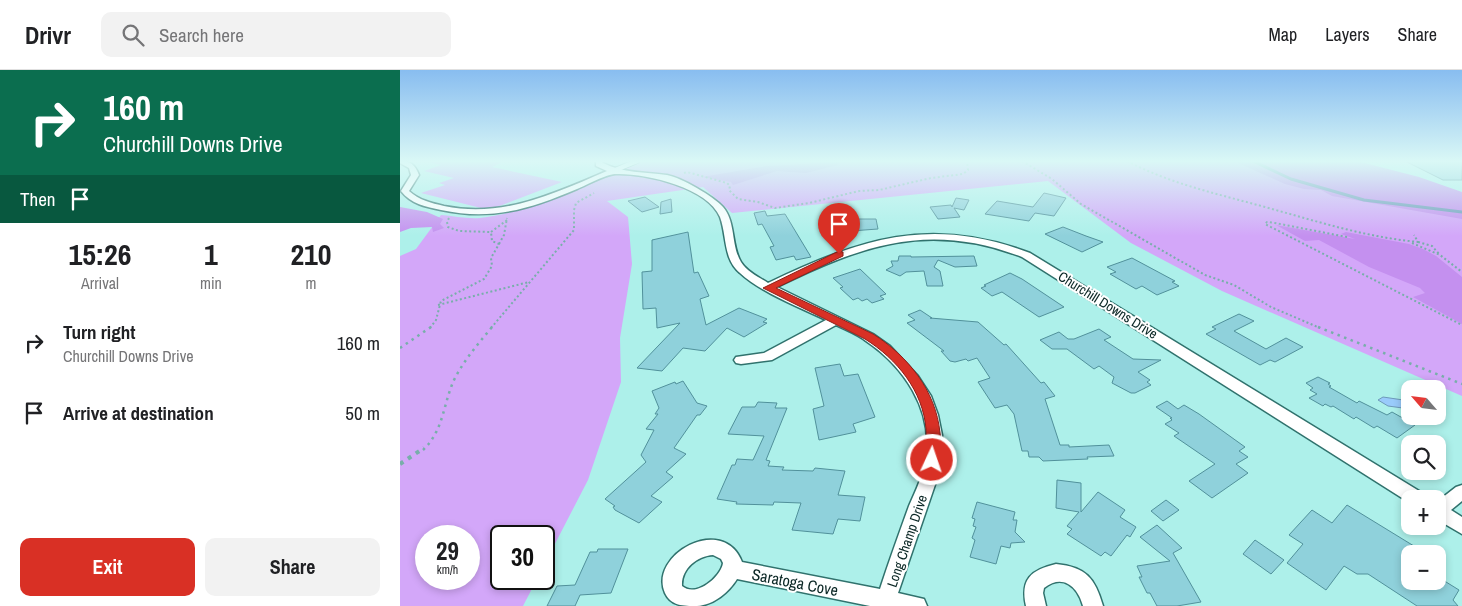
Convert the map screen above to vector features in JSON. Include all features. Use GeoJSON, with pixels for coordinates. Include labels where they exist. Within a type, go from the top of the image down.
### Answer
{"type":"FeatureCollection","features":[{"type":"Feature","properties":{"kind":"street"},"geometry":{"type":"LineString","coordinates":[[408,186],[405,191],[410,198],[430,205],[466,212],[502,210],[576,186]]}},
{"type":"Feature","properties":{"kind":"street","name":"Long Champ Drive"},"geometry":{"type":"LineString","coordinates":[[684,186],[703,195],[720,209],[725,219],[735,262],[744,272],[768,288],[836,320],[883,345],[910,371],[918,385],[932,418],[934,444],[930,475],[885,603]]}},
{"type":"Feature","properties":{"kind":"street","name":"Churchill Downs Drive"},"geometry":{"type":"LineString","coordinates":[[768,288],[834,256],[869,245],[908,239],[943,237],[976,239],[1004,246],[1026,255],[1404,490]]}},
{"type":"Feature","properties":{"kind":"street"},"geometry":{"type":"LineString","coordinates":[[741,360],[767,357],[836,320]]}},
{"type":"Feature","properties":{"kind":"street"},"geometry":{"type":"LineString","coordinates":[[1446,504],[1462,492]]}},
{"type":"Feature","properties":{"kind":"street"},"geometry":{"type":"LineString","coordinates":[[1446,515],[1462,526]]}},
{"type":"Feature","properties":{"kind":"street"},"geometry":{"type":"LineString","coordinates":[[715,547],[729,554],[733,569],[730,578],[723,588],[710,600],[684,600],[676,596],[672,589],[671,581],[679,563],[696,551],[715,547]]}},
{"type":"Feature","properties":{"kind":"street","name":"Saratoga Cove"},"geometry":{"type":"LineString","coordinates":[[733,569],[885,603],[917,606]]}},
{"type":"Feature","properties":{"kind":"street"},"geometry":{"type":"LineString","coordinates":[[1036,606],[1034,589],[1040,579],[1050,573],[1062,572],[1075,576],[1086,585],[1092,596],[1093,606]]}},
{"type":"Feature","properties":{"kind":"path"},"geometry":{"type":"LineString","coordinates":[[729,186],[729,190],[738,199],[758,202],[775,208],[809,203],[859,191],[879,190],[896,186]]}},
{"type":"Feature","properties":{"kind":"path"},"geometry":{"type":"LineString","coordinates":[[1060,186],[1081,204],[1204,274],[1234,286],[1271,307],[1370,349],[1462,384]]}},
{"type":"Feature","properties":{"kind":"path"},"geometry":{"type":"LineString","coordinates":[[1193,186],[1358,234],[1414,243],[1440,255]]}},
{"type":"Feature","properties":{"kind":"path"},"geometry":{"type":"LineString","coordinates":[[400,464],[420,452],[433,440],[453,382],[466,358],[574,230],[573,204],[594,193]]}},
{"type":"Feature","properties":{"kind":"path"},"geometry":{"type":"LineString","coordinates":[[400,348],[432,326],[436,320],[438,305],[446,297],[477,284],[484,279],[492,266],[491,258],[504,235],[508,219],[502,210]]}},
{"type":"Feature","properties":{"kind":"path"},"geometry":{"type":"LineString","coordinates":[[448,214],[450,217],[447,222],[448,227],[455,230],[491,232],[508,219]]}},
{"type":"Feature","properties":{"kind":"path"},"geometry":{"type":"LineString","coordinates":[[1347,237],[1289,225],[1267,222],[1265,224],[1462,326]]}},
{"type":"Feature","properties":{"kind":"path"},"geometry":{"type":"LineString","coordinates":[[491,232],[492,241],[498,244]]}},
{"type":"Feature","properties":{"kind":"path"},"geometry":{"type":"LineString","coordinates":[[1414,235],[1418,242]]}},
{"type":"Feature","properties":{"kind":"path"},"geometry":{"type":"LineString","coordinates":[[1398,241],[1418,242],[1432,246],[1440,255],[1462,272]]}},
{"type":"Feature","properties":{"kind":"path"},"geometry":{"type":"LineString","coordinates":[[438,305],[530,281]]}},
{"type":"Feature","properties":{"kind":"shaded area"},"geometry":{"type":"Polygon","coordinates":[[[442,186],[552,186],[489,210],[421,193],[442,186]]]}},
{"type":"Feature","properties":{"kind":"shaded area"},"geometry":{"type":"Polygon","coordinates":[[[586,186],[998,186],[732,213],[703,187],[607,201],[628,217],[632,264],[620,338],[621,382],[588,480],[555,544],[555,525],[490,525],[490,590],[531,590],[523,606],[400,606],[400,256],[416,249],[441,215],[480,218],[499,215],[586,186]]]}},
{"type":"Feature","properties":{"kind":"shaded area"},"geometry":{"type":"Polygon","coordinates":[[[1055,186],[1379,186],[1462,211],[1462,396],[1446,389],[1446,380],[1425,380],[1222,291],[1131,243],[1055,186]]]}},
{"type":"Feature","properties":{"kind":"shaded area"},"geometry":{"type":"Polygon","coordinates":[[[1293,186],[1445,186],[1462,192],[1462,219],[1332,196],[1321,190],[1293,186]]]}},
{"type":"Feature","properties":{"kind":"shaded area"},"geometry":{"type":"Polygon","coordinates":[[[400,207],[427,212],[443,219],[440,224],[444,228],[433,232],[432,227],[411,228],[400,232],[400,207]]]}},
{"type":"Feature","properties":{"kind":"shaded area"},"geometry":{"type":"Polygon","coordinates":[[[1276,225],[1355,239],[1341,234],[1346,232],[1409,244],[1423,249],[1436,256],[1462,277],[1462,324],[1413,297],[1425,293],[1420,288],[1369,267],[1319,240],[1305,241],[1276,225]]]}},
{"type":"Feature","properties":{"kind":"water"},"geometry":{"type":"Polygon","coordinates":[[[1383,397],[1401,400],[1401,408],[1388,406],[1378,400],[1383,397]]]}},
{"type":"Feature","properties":{"kind":"building"},"geometry":{"type":"Polygon","coordinates":[[[1044,193],[1066,198],[1054,216],[1035,213],[1029,221],[985,214],[997,201],[1033,207],[1044,193]]]}},
{"type":"Feature","properties":{"kind":"building"},"geometry":{"type":"Polygon","coordinates":[[[645,197],[659,207],[642,212],[628,201],[645,197]]]}},
{"type":"Feature","properties":{"kind":"building"},"geometry":{"type":"Polygon","coordinates":[[[956,198],[969,200],[964,210],[954,208],[960,217],[938,219],[930,207],[951,205],[952,207],[956,198]]]}},
{"type":"Feature","properties":{"kind":"building"},"geometry":{"type":"Polygon","coordinates":[[[671,199],[672,212],[660,214],[661,202],[671,199]]]}},
{"type":"Feature","properties":{"kind":"building"},"geometry":{"type":"Polygon","coordinates":[[[765,211],[767,216],[785,214],[811,257],[796,260],[794,256],[776,260],[770,247],[774,246],[762,224],[758,225],[754,213],[765,211]]]}},
{"type":"Feature","properties":{"kind":"building"},"geometry":{"type":"Polygon","coordinates":[[[876,219],[878,229],[837,232],[836,221],[876,219]]]}},
{"type":"Feature","properties":{"kind":"building"},"geometry":{"type":"Polygon","coordinates":[[[1063,227],[1103,242],[1082,252],[1045,234],[1063,227]]]}},
{"type":"Feature","properties":{"kind":"building"},"geometry":{"type":"Polygon","coordinates":[[[688,232],[694,273],[698,272],[709,296],[700,299],[706,325],[739,308],[767,319],[763,322],[767,323],[744,337],[727,328],[705,351],[683,348],[662,371],[637,368],[680,323],[657,328],[656,308],[643,309],[642,272],[652,271],[652,240],[688,232]]]}},
{"type":"Feature","properties":{"kind":"building"},"geometry":{"type":"Polygon","coordinates":[[[899,256],[974,256],[977,266],[955,267],[938,260],[934,267],[940,271],[943,286],[927,286],[924,271],[906,272],[900,276],[886,270],[893,266],[891,261],[898,261],[899,256]]]}},
{"type":"Feature","properties":{"kind":"building"},"geometry":{"type":"Polygon","coordinates":[[[1132,258],[1175,281],[1172,282],[1179,286],[1157,295],[1142,286],[1136,289],[1110,274],[1116,272],[1107,267],[1132,258]]]}},
{"type":"Feature","properties":{"kind":"building"},"geometry":{"type":"Polygon","coordinates":[[[860,269],[886,294],[880,296],[884,299],[872,303],[867,299],[862,301],[858,298],[853,300],[840,288],[843,287],[833,278],[860,269]]]}},
{"type":"Feature","properties":{"kind":"building"},"geometry":{"type":"Polygon","coordinates":[[[1010,273],[1064,307],[1039,317],[1002,292],[992,296],[981,288],[1010,273]]]}},
{"type":"Feature","properties":{"kind":"building"},"geometry":{"type":"Polygon","coordinates":[[[920,310],[932,318],[930,318],[978,322],[1004,345],[1006,344],[1041,383],[1044,382],[1055,396],[1045,399],[1060,445],[1069,445],[1069,447],[1109,445],[1114,456],[1043,461],[1039,457],[1029,457],[1028,451],[1022,451],[1014,414],[1007,405],[995,408],[978,382],[990,378],[977,358],[968,361],[966,359],[955,362],[950,361],[941,351],[944,351],[907,323],[915,320],[908,315],[920,310]]]}},
{"type":"Feature","properties":{"kind":"building"},"geometry":{"type":"Polygon","coordinates":[[[1239,314],[1254,321],[1234,331],[1266,349],[1286,338],[1303,347],[1275,362],[1270,360],[1260,365],[1206,334],[1216,329],[1212,327],[1239,314]]]}},
{"type":"Feature","properties":{"kind":"building"},"geometry":{"type":"Polygon","coordinates":[[[1099,329],[1111,337],[1104,340],[1133,359],[1161,360],[1138,372],[1150,380],[1147,382],[1151,385],[1131,393],[1112,383],[1114,377],[1099,366],[1094,369],[1067,349],[1052,349],[1040,340],[1059,332],[1068,339],[1074,339],[1099,329]]]}},
{"type":"Feature","properties":{"kind":"building"},"geometry":{"type":"Polygon","coordinates":[[[840,364],[844,376],[858,374],[875,417],[853,424],[856,432],[819,440],[813,409],[824,406],[815,368],[840,364]]]}},
{"type":"Feature","properties":{"kind":"building"},"geometry":{"type":"Polygon","coordinates":[[[1318,377],[1330,383],[1328,384],[1331,386],[1329,387],[1357,403],[1359,401],[1387,415],[1392,412],[1401,417],[1401,425],[1415,425],[1397,438],[1377,426],[1374,428],[1356,417],[1354,419],[1333,406],[1325,404],[1323,406],[1309,398],[1317,394],[1310,390],[1313,388],[1306,383],[1318,377]]]}},
{"type":"Feature","properties":{"kind":"building"},"geometry":{"type":"Polygon","coordinates":[[[683,381],[697,403],[707,406],[700,415],[697,415],[674,448],[686,454],[666,472],[673,477],[651,496],[662,502],[639,523],[615,510],[613,507],[615,506],[605,499],[646,462],[641,455],[654,430],[646,429],[658,414],[655,414],[659,408],[652,391],[675,382],[676,384],[683,381]]]}},
{"type":"Feature","properties":{"kind":"building"},"geometry":{"type":"Polygon","coordinates":[[[1167,401],[1178,409],[1184,405],[1245,447],[1239,451],[1248,457],[1236,464],[1248,473],[1212,498],[1189,481],[1215,464],[1174,436],[1179,433],[1165,424],[1172,420],[1170,418],[1172,418],[1156,407],[1167,401]]]}},
{"type":"Feature","properties":{"kind":"building"},"geometry":{"type":"Polygon","coordinates":[[[758,402],[777,403],[775,408],[787,408],[766,460],[770,461],[768,466],[784,467],[782,470],[813,471],[815,468],[845,471],[838,495],[865,497],[860,521],[838,519],[833,534],[792,530],[801,503],[774,502],[773,505],[736,504],[737,502],[717,499],[732,465],[735,465],[737,459],[753,460],[764,436],[728,434],[742,407],[755,407],[758,402]]]}},
{"type":"Feature","properties":{"kind":"building"},"geometry":{"type":"Polygon","coordinates":[[[1057,480],[1081,483],[1081,512],[1098,492],[1125,510],[1120,517],[1136,527],[1130,537],[1127,535],[1111,556],[1105,552],[1101,556],[1067,534],[1072,529],[1067,526],[1079,512],[1056,508],[1057,480]]]}},
{"type":"Feature","properties":{"kind":"building"},"geometry":{"type":"Polygon","coordinates":[[[1166,500],[1179,510],[1163,521],[1151,511],[1166,500]]]}},
{"type":"Feature","properties":{"kind":"building"},"geometry":{"type":"Polygon","coordinates":[[[977,502],[1015,512],[1013,520],[1017,520],[1015,532],[1025,542],[1011,543],[1010,548],[1001,546],[996,564],[970,557],[975,540],[972,538],[976,527],[973,526],[975,519],[972,518],[977,502]]]}},
{"type":"Feature","properties":{"kind":"building"},"geometry":{"type":"Polygon","coordinates":[[[1347,505],[1412,545],[1401,545],[1401,590],[1446,590],[1446,582],[1459,590],[1453,600],[1458,606],[1417,606],[1368,574],[1357,574],[1344,566],[1326,590],[1287,563],[1303,544],[1289,535],[1312,510],[1332,523],[1347,505]]]}},
{"type":"Feature","properties":{"kind":"building"},"geometry":{"type":"Polygon","coordinates":[[[1157,525],[1182,548],[1173,553],[1201,602],[1177,606],[1157,606],[1150,593],[1147,593],[1139,577],[1142,577],[1137,566],[1170,561],[1140,537],[1157,525]]]}},
{"type":"Feature","properties":{"kind":"building"},"geometry":{"type":"Polygon","coordinates":[[[1255,540],[1284,560],[1271,574],[1243,554],[1255,540]]]}},
{"type":"Feature","properties":{"kind":"building"},"geometry":{"type":"Polygon","coordinates":[[[598,549],[628,549],[611,593],[580,595],[575,606],[547,606],[557,586],[575,585],[590,552],[597,552],[598,549]]]}},
{"type":"Feature","properties":{"kind":"waterway"},"geometry":{"type":"LineString","coordinates":[[1315,186],[1364,200],[1462,212]]}},
{"type":"Feature","properties":{"kind":"route"},"geometry":{"type":"LineString","coordinates":[[839,254],[768,288],[869,336],[883,345],[910,371],[932,418],[934,444],[932,460]]}}]}
